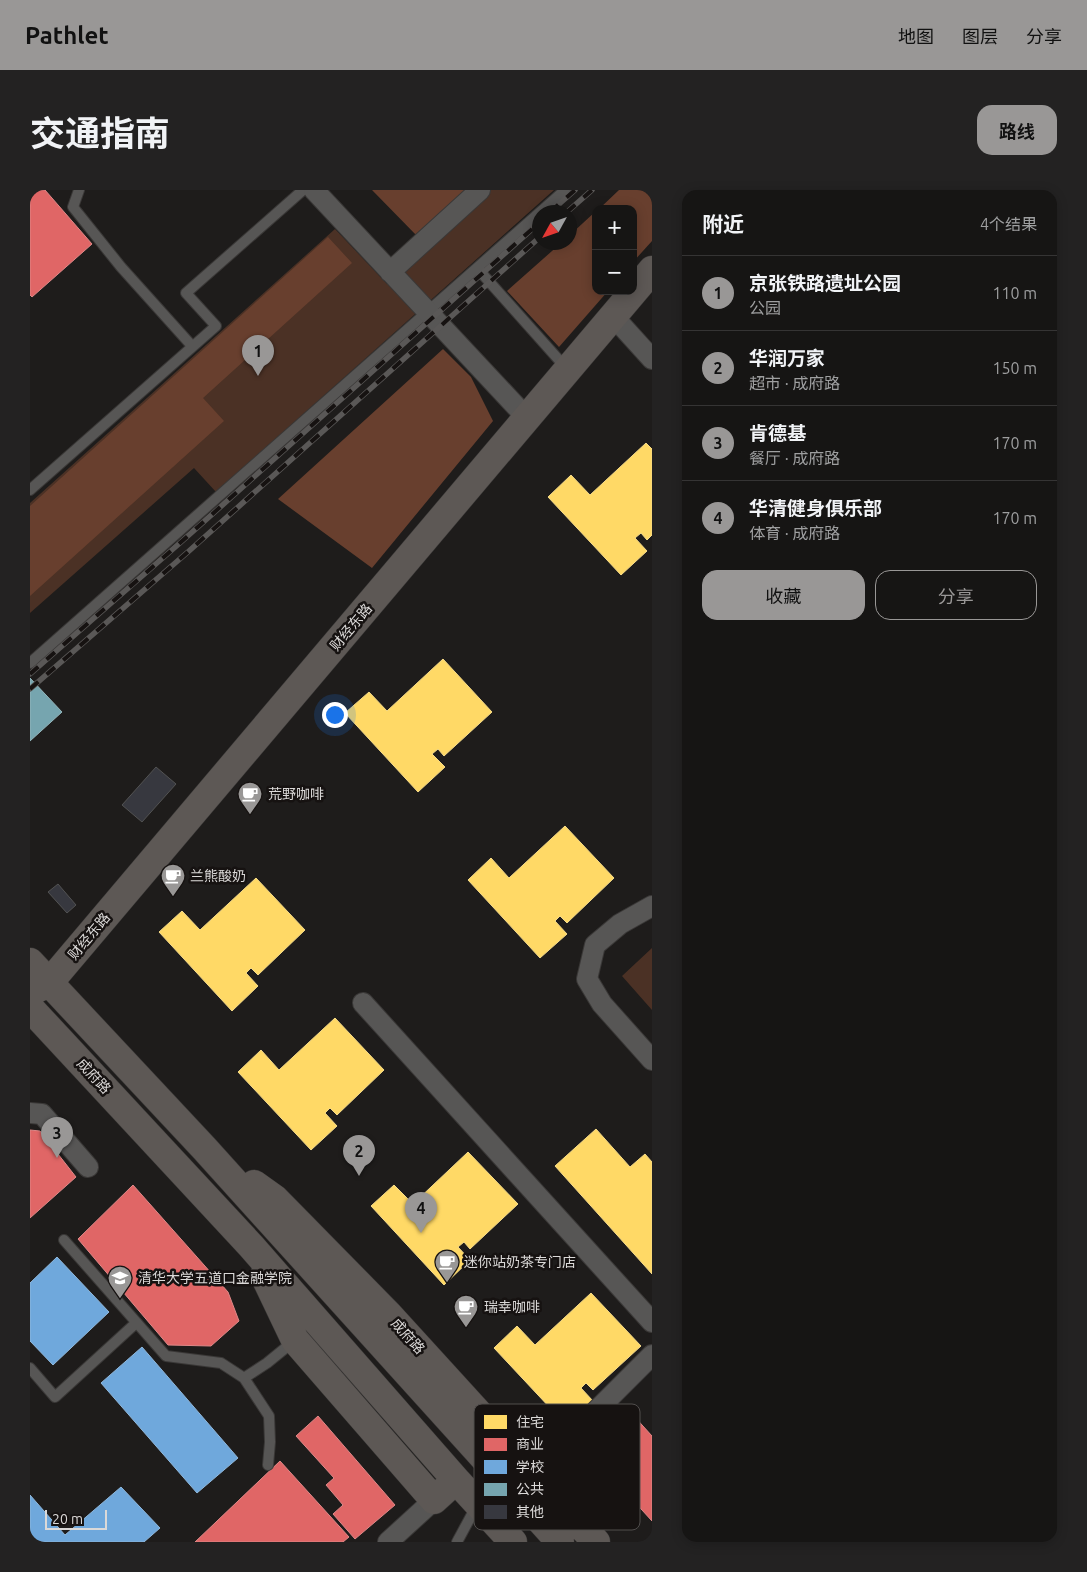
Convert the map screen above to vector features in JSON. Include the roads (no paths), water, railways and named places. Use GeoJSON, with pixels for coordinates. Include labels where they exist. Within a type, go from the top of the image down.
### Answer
{"type":"FeatureCollection","features":[{"type":"Feature","properties":{"kind":"main road","name":"财经东路"},"geometry":{"type":"LineString","coordinates":[[39,987],[652,270]]}},
{"type":"Feature","properties":{"kind":"main road","name":"成府路"},"geometry":{"type":"LineString","coordinates":[[30,962],[39,987],[204,1148],[474,1431]]}},
{"type":"Feature","properties":{"kind":"main road"},"geometry":{"type":"LineString","coordinates":[[33,1015],[39,987]]}},
{"type":"Feature","properties":{"kind":"main road","name":"成府路"},"geometry":{"type":"LineString","coordinates":[[33,1015],[251,1246],[474,1500]]}},
{"type":"Feature","properties":{"kind":"main road","name":"成府路"},"geometry":{"type":"LineString","coordinates":[[251,1246],[295,1340],[434,1500]]}},
{"type":"Feature","properties":{"kind":"main road"},"geometry":{"type":"LineString","coordinates":[[434,1500],[456,1480]]}},
{"type":"Feature","properties":{"kind":"main road","name":"成府路"},"geometry":{"type":"LineString","coordinates":[[502,1530],[513,1542]]}},
{"type":"Feature","properties":{"kind":"main road","name":"成府路"},"geometry":{"type":"LineString","coordinates":[[553,1530],[560,1542]]}},
{"type":"Feature","properties":{"kind":"main road","name":"成府路"},"geometry":{"type":"LineString","coordinates":[[581,1530],[596,1542]]}},
{"type":"Feature","properties":{"kind":"street"},"geometry":{"type":"LineString","coordinates":[[314,190],[527,418]]}},
{"type":"Feature","properties":{"kind":"street"},"geometry":{"type":"LineString","coordinates":[[390,272],[480,190]]}},
{"type":"Feature","properties":{"kind":"street"},"geometry":{"type":"LineString","coordinates":[[613,316],[652,359]]}},
{"type":"Feature","properties":{"kind":"street"},"geometry":{"type":"LineString","coordinates":[[652,906],[620,924],[595,946],[587,978],[602,1004],[652,1060]]}},
{"type":"Feature","properties":{"kind":"street"},"geometry":{"type":"LineString","coordinates":[[363,1003],[652,1322]]}},
{"type":"Feature","properties":{"kind":"street"},"geometry":{"type":"LineString","coordinates":[[30,1113],[42,1114],[88,1167]]}},
{"type":"Feature","properties":{"kind":"street"},"geometry":{"type":"LineString","coordinates":[[603,1404],[652,1355]]}},
{"type":"Feature","properties":{"kind":"street"},"geometry":{"type":"LineString","coordinates":[[388,1542],[434,1500]]}},
{"type":"Feature","properties":{"kind":"lane"},"geometry":{"type":"LineString","coordinates":[[79,190],[73,207],[121,267],[192,346]]}},
{"type":"Feature","properties":{"kind":"lane"},"geometry":{"type":"LineString","coordinates":[[30,490],[216,326],[186,293],[303,190]]}},
{"type":"Feature","properties":{"kind":"lane"},"geometry":{"type":"LineString","coordinates":[[30,663],[565,190]]}},
{"type":"Feature","properties":{"kind":"lane"},"geometry":{"type":"LineString","coordinates":[[477,268],[568,369]]}},
{"type":"Feature","properties":{"kind":"lane"},"geometry":{"type":"LineString","coordinates":[[64,1240],[166,1356],[221,1363],[244,1378],[269,1416],[270,1442],[268,1465]]}},
{"type":"Feature","properties":{"kind":"lane"},"geometry":{"type":"LineString","coordinates":[[30,1368],[55,1397],[136,1323]]}},
{"type":"Feature","properties":{"kind":"lane"},"geometry":{"type":"LineString","coordinates":[[244,1378],[267,1363],[295,1340]]}},
{"type":"Feature","properties":{"kind":"lane"},"geometry":{"type":"LineString","coordinates":[[457,1542],[474,1511]]}},
{"type":"Feature","properties":{"kind":"railway"},"geometry":{"type":"LineString","coordinates":[[558,205],[575,190]]}},
{"type":"Feature","properties":{"kind":"railway"},"geometry":{"type":"LineString","coordinates":[[575,205],[592,190]]}},
{"type":"Feature","properties":{"kind":"railway"},"geometry":{"type":"LineString","coordinates":[[30,674],[532,229]]}},
{"type":"Feature","properties":{"kind":"railway"},"geometry":{"type":"LineString","coordinates":[[30,689],[189,551],[532,244]]}},
{"type":"Feature","properties":{"kind":"place","name":"京张铁路遗址公园"},"geometry":{"type":"Point","coordinates":[258,376]}},
{"type":"Feature","properties":{"kind":"place","name":"荒野咖啡"},"geometry":{"type":"Point","coordinates":[250,815]}},
{"type":"Feature","properties":{"kind":"place","name":"兰熊酸奶"},"geometry":{"type":"Point","coordinates":[173,897]}},
{"type":"Feature","properties":{"kind":"place","name":"肯德基"},"geometry":{"type":"Point","coordinates":[57,1158]}},
{"type":"Feature","properties":{"kind":"place","name":"华润万家"},"geometry":{"type":"Point","coordinates":[359,1176]}},
{"type":"Feature","properties":{"kind":"place","name":"华清健身俱乐部"},"geometry":{"type":"Point","coordinates":[421,1233]}},
{"type":"Feature","properties":{"kind":"place","name":"迷你站奶茶专门店"},"geometry":{"type":"Point","coordinates":[447,1283]}},
{"type":"Feature","properties":{"kind":"place","name":"清华大学五道口金融学院"},"geometry":{"type":"Point","coordinates":[120,1299]}},
{"type":"Feature","properties":{"kind":"place","name":"瑞幸咖啡"},"geometry":{"type":"Point","coordinates":[466,1328]}}]}
